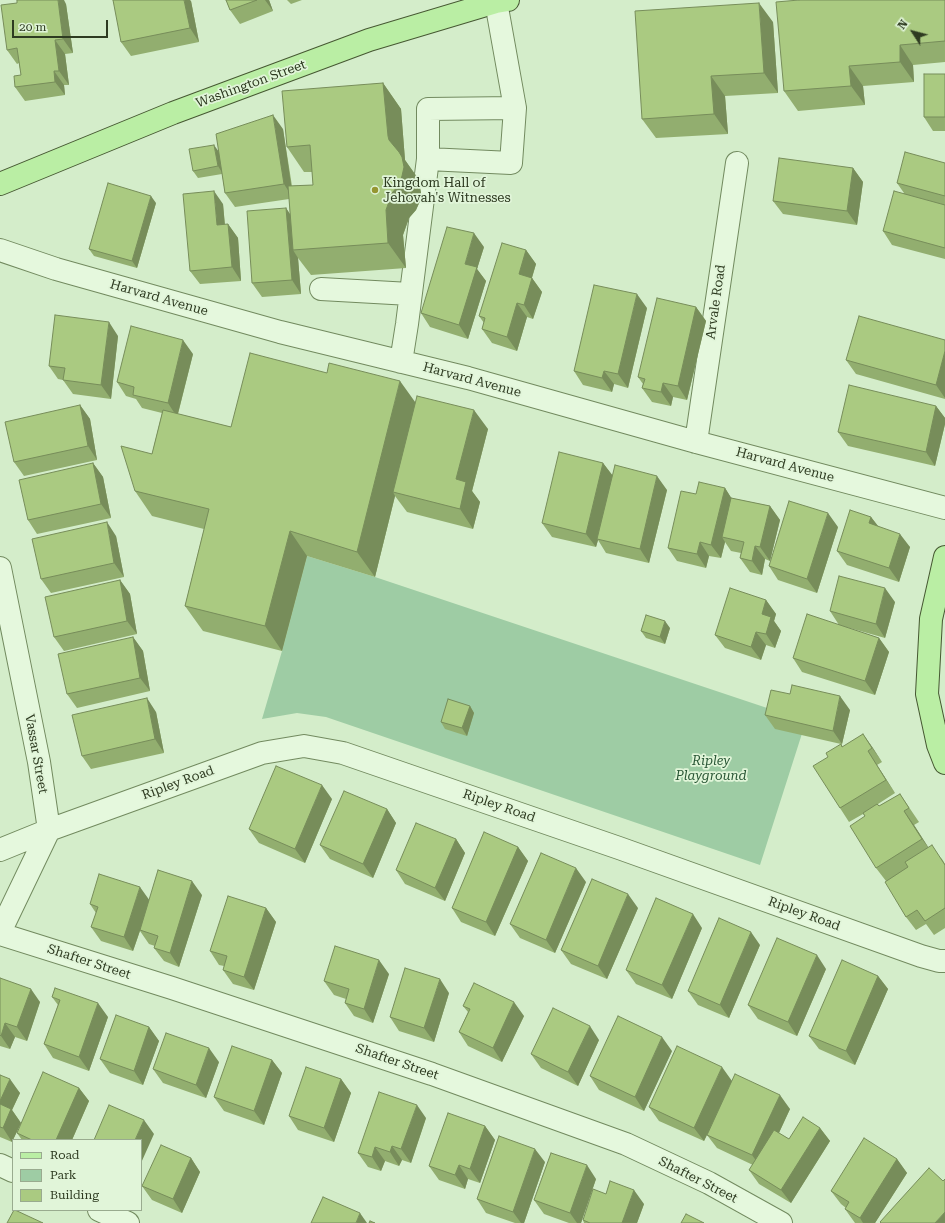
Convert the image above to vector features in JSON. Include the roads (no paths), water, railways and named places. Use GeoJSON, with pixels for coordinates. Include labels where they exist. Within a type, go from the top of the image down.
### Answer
{"type":"FeatureCollection","features":[{"type":"Feature","properties":{"kind":"main road","name":"Washington Street"},"geometry":{"type":"LineString","coordinates":[[0,184],[173,113],[369,40],[502,1]]}},
{"type":"Feature","properties":{"kind":"main road"},"geometry":{"type":"LineString","coordinates":[[945,557],[941,596],[931,619],[927,694],[938,745],[945,763]]}},
{"type":"Feature","properties":{"kind":"street"},"geometry":{"type":"LineString","coordinates":[[428,159],[511,163],[515,108],[502,1]]}},
{"type":"Feature","properties":{"kind":"street"},"geometry":{"type":"LineString","coordinates":[[401,362],[428,159],[428,109],[515,108]]}},
{"type":"Feature","properties":{"kind":"street","name":"Arvale Road"},"geometry":{"type":"LineString","coordinates":[[696,442],[737,163]]}},
{"type":"Feature","properties":{"kind":"street","name":"Harvard Avenue"},"geometry":{"type":"LineString","coordinates":[[0,250],[56,269],[280,332],[468,378],[696,442],[945,508]]}},
{"type":"Feature","properties":{"kind":"street"},"geometry":{"type":"LineString","coordinates":[[321,289],[410,294]]}},
{"type":"Feature","properties":{"kind":"street","name":"Vassar Street"},"geometry":{"type":"LineString","coordinates":[[0,568],[39,762],[49,830]]}},
{"type":"Feature","properties":{"kind":"street","name":"Ripley Road"},"geometry":{"type":"LineString","coordinates":[[0,850],[49,830],[262,753],[304,746],[343,753],[619,848],[921,956],[939,961],[945,961]]}},
{"type":"Feature","properties":{"kind":"street"},"geometry":{"type":"LineString","coordinates":[[0,933],[49,830]]}},
{"type":"Feature","properties":{"kind":"street","name":"Shafter Street"},"geometry":{"type":"LineString","coordinates":[[0,933],[432,1074],[626,1144],[709,1184],[781,1223]]}},
{"type":"Feature","properties":{"kind":"street"},"geometry":{"type":"LineString","coordinates":[[0,1165],[12,1171]]}},
{"type":"Feature","properties":{"kind":"street"},"geometry":{"type":"LineString","coordinates":[[101,1211],[128,1223]]}},
{"type":"Feature","properties":{"kind":"place","name":"Kingdom Hall of Jehovah's Witnesses"},"geometry":{"type":"Point","coordinates":[375,190]}},
{"type":"Feature","properties":{"kind":"park label","name":"Ripley Playground"},"geometry":{"type":"Point","coordinates":[711,768]}}]}
